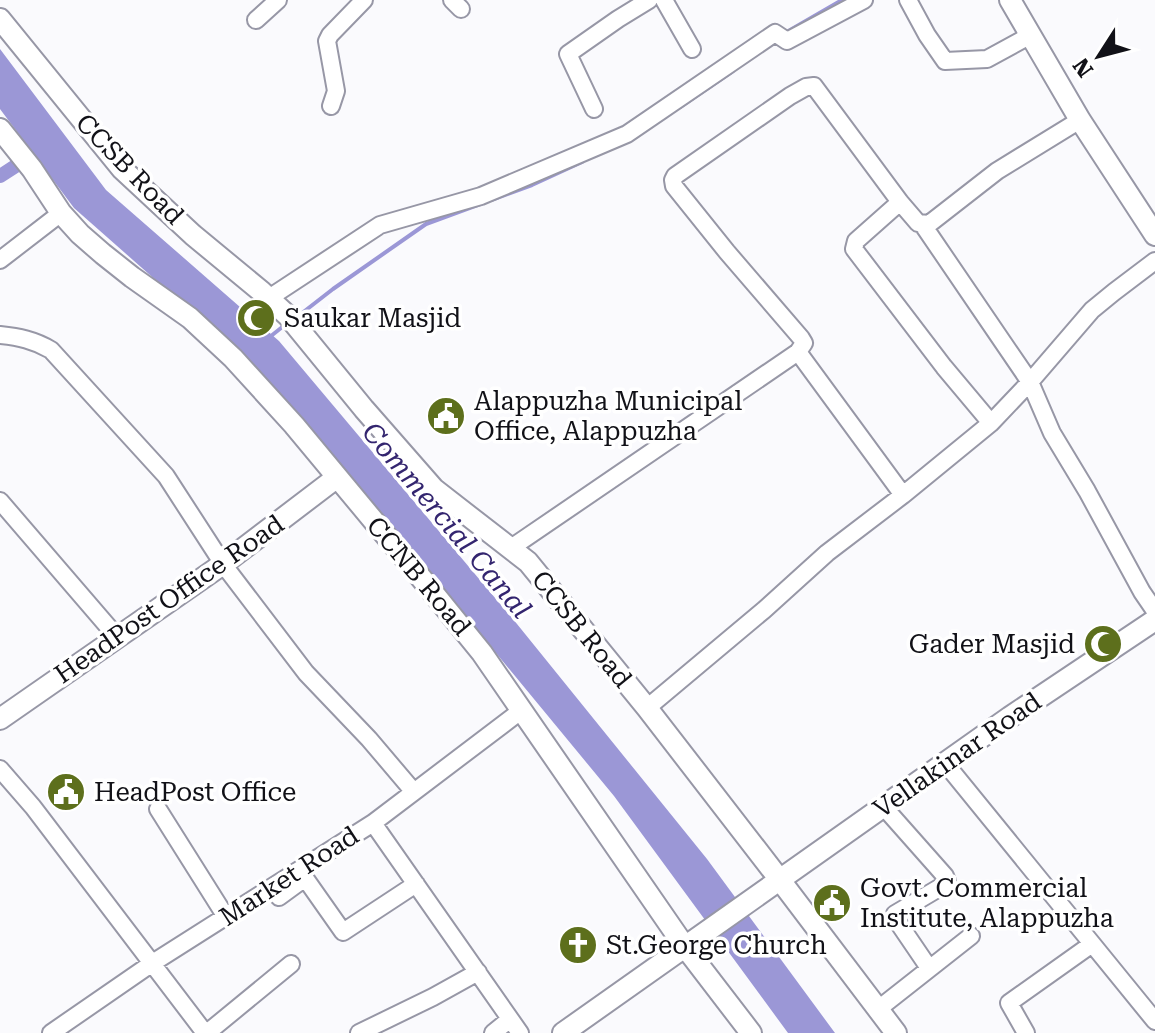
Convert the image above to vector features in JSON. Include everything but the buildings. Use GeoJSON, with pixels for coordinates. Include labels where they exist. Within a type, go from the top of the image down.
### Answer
{"type":"FeatureCollection","features":[{"type":"Feature","properties":{"kind":"main road"},"geometry":{"type":"LineString","coordinates":[[1010,0],[1080,120],[1155,235]]}},
{"type":"Feature","properties":{"kind":"main road","name":"CCSB Road"},"geometry":{"type":"LineString","coordinates":[[0,19],[122,169],[292,321],[434,489],[528,562],[647,708],[896,1033]]}},
{"type":"Feature","properties":{"kind":"main road","name":"CCNB Road"},"geometry":{"type":"LineString","coordinates":[[0,129],[80,234],[132,277],[190,318],[233,358],[294,425],[482,653],[693,942],[751,1033]]}},
{"type":"Feature","properties":{"kind":"main road","name":"HeadPost Office Road"},"geometry":{"type":"LineString","coordinates":[[0,719],[223,564],[336,478]]}},
{"type":"Feature","properties":{"kind":"main road","name":"Vellakinar Road"},"geometry":{"type":"LineString","coordinates":[[563,1033],[883,806],[1155,620]]}},
{"type":"Feature","properties":{"kind":"street"},"geometry":{"type":"LineString","coordinates":[[256,20],[278,0]]}},
{"type":"Feature","properties":{"kind":"street"},"geometry":{"type":"LineString","coordinates":[[331,106],[336,91],[327,41],[364,0]]}},
{"type":"Feature","properties":{"kind":"street"},"geometry":{"type":"LineString","coordinates":[[594,109],[568,54],[649,0]]}},
{"type":"Feature","properties":{"kind":"street"},"geometry":{"type":"LineString","coordinates":[[664,0],[692,49]]}},
{"type":"Feature","properties":{"kind":"street"},"geometry":{"type":"LineString","coordinates":[[269,298],[380,225],[481,196],[627,134],[781,37],[864,0]]}},
{"type":"Feature","properties":{"kind":"street"},"geometry":{"type":"LineString","coordinates":[[908,0],[945,61],[987,59],[1031,35]]}},
{"type":"Feature","properties":{"kind":"street"},"geometry":{"type":"LineString","coordinates":[[511,548],[803,346],[801,338],[727,252],[674,186],[673,180],[790,96],[814,86],[900,202],[923,225],[1030,382],[1052,433],[1155,611]]}},
{"type":"Feature","properties":{"kind":"street"},"geometry":{"type":"LineString","coordinates":[[923,225],[929,224],[997,171],[1080,120]]}},
{"type":"Feature","properties":{"kind":"street"},"geometry":{"type":"LineString","coordinates":[[900,202],[856,241],[854,249],[991,423]]}},
{"type":"Feature","properties":{"kind":"street"},"geometry":{"type":"LineString","coordinates":[[0,260],[61,213]]}},
{"type":"Feature","properties":{"kind":"street"},"geometry":{"type":"LineString","coordinates":[[647,708],[827,553],[991,423],[1092,310],[1155,261]]}},
{"type":"Feature","properties":{"kind":"street"},"geometry":{"type":"LineString","coordinates":[[0,335],[28,339],[51,350],[166,476],[223,564],[306,673],[414,792]]}},
{"type":"Feature","properties":{"kind":"street"},"geometry":{"type":"LineString","coordinates":[[798,352],[903,495]]}},
{"type":"Feature","properties":{"kind":"street"},"geometry":{"type":"LineString","coordinates":[[0,501],[117,637]]}},
{"type":"Feature","properties":{"kind":"street","name":"Market Road"},"geometry":{"type":"LineString","coordinates":[[51,1033],[151,964],[373,823],[522,710]]}},
{"type":"Feature","properties":{"kind":"street"},"geometry":{"type":"LineString","coordinates":[[945,763],[1155,1021]]}},
{"type":"Feature","properties":{"kind":"street"},"geometry":{"type":"LineString","coordinates":[[0,769],[33,807],[206,1033],[291,964]]}},
{"type":"Feature","properties":{"kind":"street"},"geometry":{"type":"LineString","coordinates":[[883,806],[947,881],[895,914],[929,968]]}},
{"type":"Feature","properties":{"kind":"street"},"geometry":{"type":"LineString","coordinates":[[158,809],[226,917]]}},
{"type":"Feature","properties":{"kind":"street"},"geometry":{"type":"LineString","coordinates":[[373,823],[515,1026],[493,1033]]}},
{"type":"Feature","properties":{"kind":"street"},"geometry":{"type":"LineString","coordinates":[[279,897],[305,878],[343,932],[416,884]]}},
{"type":"Feature","properties":{"kind":"street"},"geometry":{"type":"LineString","coordinates":[[877,1010],[971,936]]}},
{"type":"Feature","properties":{"kind":"street"},"geometry":{"type":"LineString","coordinates":[[1026,1033],[1009,1003],[1092,944]]}},
{"type":"Feature","properties":{"kind":"street"},"geometry":{"type":"LineString","coordinates":[[359,1033],[478,972]]}},
{"type":"Feature","properties":{"kind":"shaded area"},"geometry":{"type":"Polygon","coordinates":[[[0,49],[106,190],[279,341],[517,624],[707,859],[835,1033],[788,1033],[614,796],[350,476],[235,350],[74,208],[0,109],[0,49]]]}},
{"type":"Feature","properties":{"kind":"waterway"},"geometry":{"type":"LineString","coordinates":[[785,33],[842,0]]}},
{"type":"Feature","properties":{"kind":"waterway"},"geometry":{"type":"LineString","coordinates":[[680,107],[733,71]]}},
{"type":"Feature","properties":{"kind":"waterway"},"geometry":{"type":"LineString","coordinates":[[0,176],[31,156]]}},
{"type":"Feature","properties":{"kind":"waterway"},"geometry":{"type":"LineString","coordinates":[[491,200],[582,162]]}},
{"type":"Feature","properties":{"kind":"waterway"},"geometry":{"type":"LineString","coordinates":[[297,317],[426,224],[483,203]]}},
{"type":"Feature","properties":{"kind":"waterway"},"geometry":{"type":"LineString","coordinates":[[271,336],[286,324]]}},
{"type":"Feature","properties":{"kind":"place","name":"Saukar Masjid"},"geometry":{"type":"Point","coordinates":[256,318]}},
{"type":"Feature","properties":{"kind":"place","name":"Alappuzha Municipal Office, Alappuzha"},"geometry":{"type":"Point","coordinates":[446,416]}},
{"type":"Feature","properties":{"kind":"place","name":"Gader Masjid"},"geometry":{"type":"Point","coordinates":[1103,644]}},
{"type":"Feature","properties":{"kind":"place","name":"HeadPost Office"},"geometry":{"type":"Point","coordinates":[66,792]}},
{"type":"Feature","properties":{"kind":"place","name":"Govt. Commercial Institute, Alappuzha"},"geometry":{"type":"Point","coordinates":[832,903]}},
{"type":"Feature","properties":{"kind":"place","name":"St.George Church"},"geometry":{"type":"Point","coordinates":[578,945]}},
{"type":"Feature","properties":{"kind":"water label","name":"Commercial Canal"},"geometry":{"type":"Point","coordinates":[447,520]}}]}
